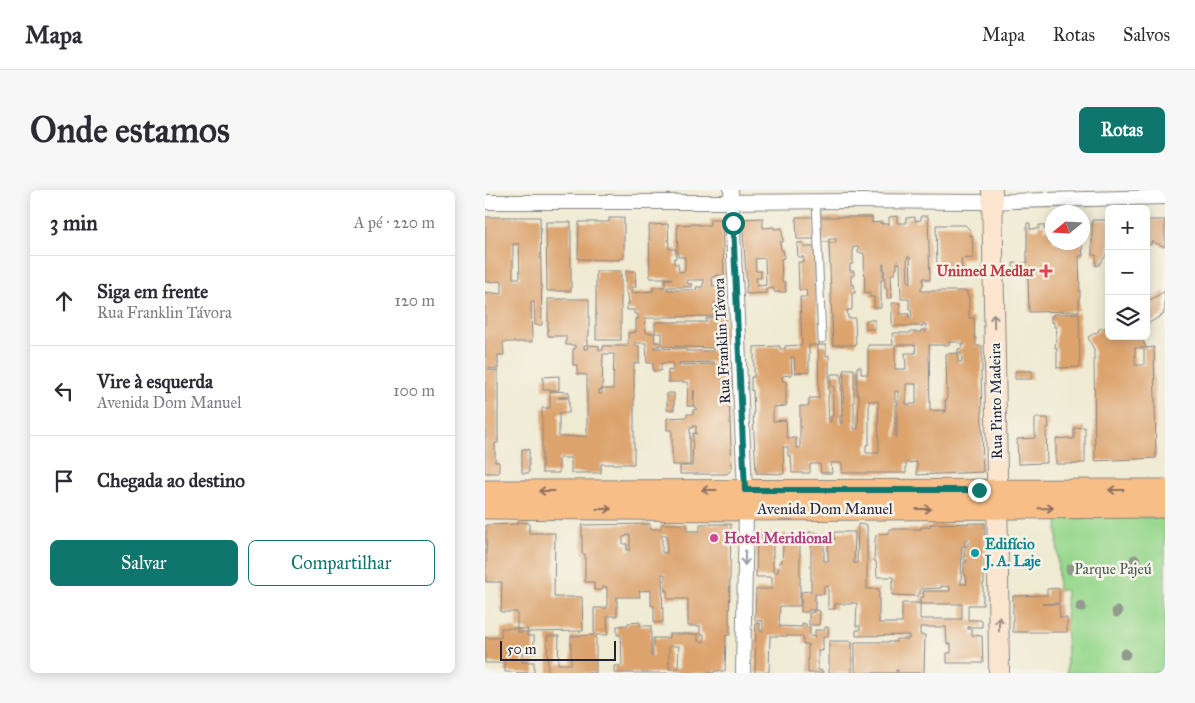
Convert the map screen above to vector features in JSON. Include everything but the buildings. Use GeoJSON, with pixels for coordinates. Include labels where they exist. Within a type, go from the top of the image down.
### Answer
{"type":"FeatureCollection","features":[{"type":"Feature","properties":{"kind":"main road","name":"Rua Pinto Madeira"},"geometry":{"type":"LineString","coordinates":[[992,196],[999,673]]}},
{"type":"Feature","properties":{"kind":"main road","name":"Avenida Dom Manuel"},"geometry":{"type":"LineString","coordinates":[[485,508],[746,500],[997,499],[1165,490]]}},
{"type":"Feature","properties":{"kind":"main road","name":"Avenida Dom Manuel"},"geometry":{"type":"LineString","coordinates":[[485,491],[746,500]]}},
{"type":"Feature","properties":{"kind":"main road","name":"Avenida Dom Manuel"},"geometry":{"type":"LineString","coordinates":[[997,499],[1165,507]]}},
{"type":"Feature","properties":{"kind":"street"},"geometry":{"type":"LineString","coordinates":[[485,202],[731,196],[815,201],[850,195],[1165,197]]}},
{"type":"Feature","properties":{"kind":"street","name":"Rua Franklin Távora"},"geometry":{"type":"LineString","coordinates":[[731,196],[746,500],[743,673]]}},
{"type":"Feature","properties":{"kind":"lane"},"geometry":{"type":"LineString","coordinates":[[815,201],[822,339]]}},
{"type":"Feature","properties":{"kind":"green space","name":"Parque Pajeú"},"geometry":{"type":"Polygon","coordinates":[[[1165,517],[1165,673],[1067,673],[1066,590],[1058,590],[1057,518],[1165,517]]]}},
{"type":"Feature","properties":{"kind":"waterway"},"geometry":{"type":"LineString","coordinates":[[1163,673],[1165,660]]}},
{"type":"Feature","properties":{"kind":"place","name":"Unimed Medlar"},"geometry":{"type":"Point","coordinates":[1046,271]}},
{"type":"Feature","properties":{"kind":"place","name":"Hotel Meridional"},"geometry":{"type":"Point","coordinates":[714,538]}},
{"type":"Feature","properties":{"kind":"place","name":"Edifício J. A. Laje"},"geometry":{"type":"Point","coordinates":[975,553]}},
{"type":"Feature","properties":{"kind":"route"},"geometry":{"type":"LineString","coordinates":[[733,223],[745,490],[979,490]]}}]}
